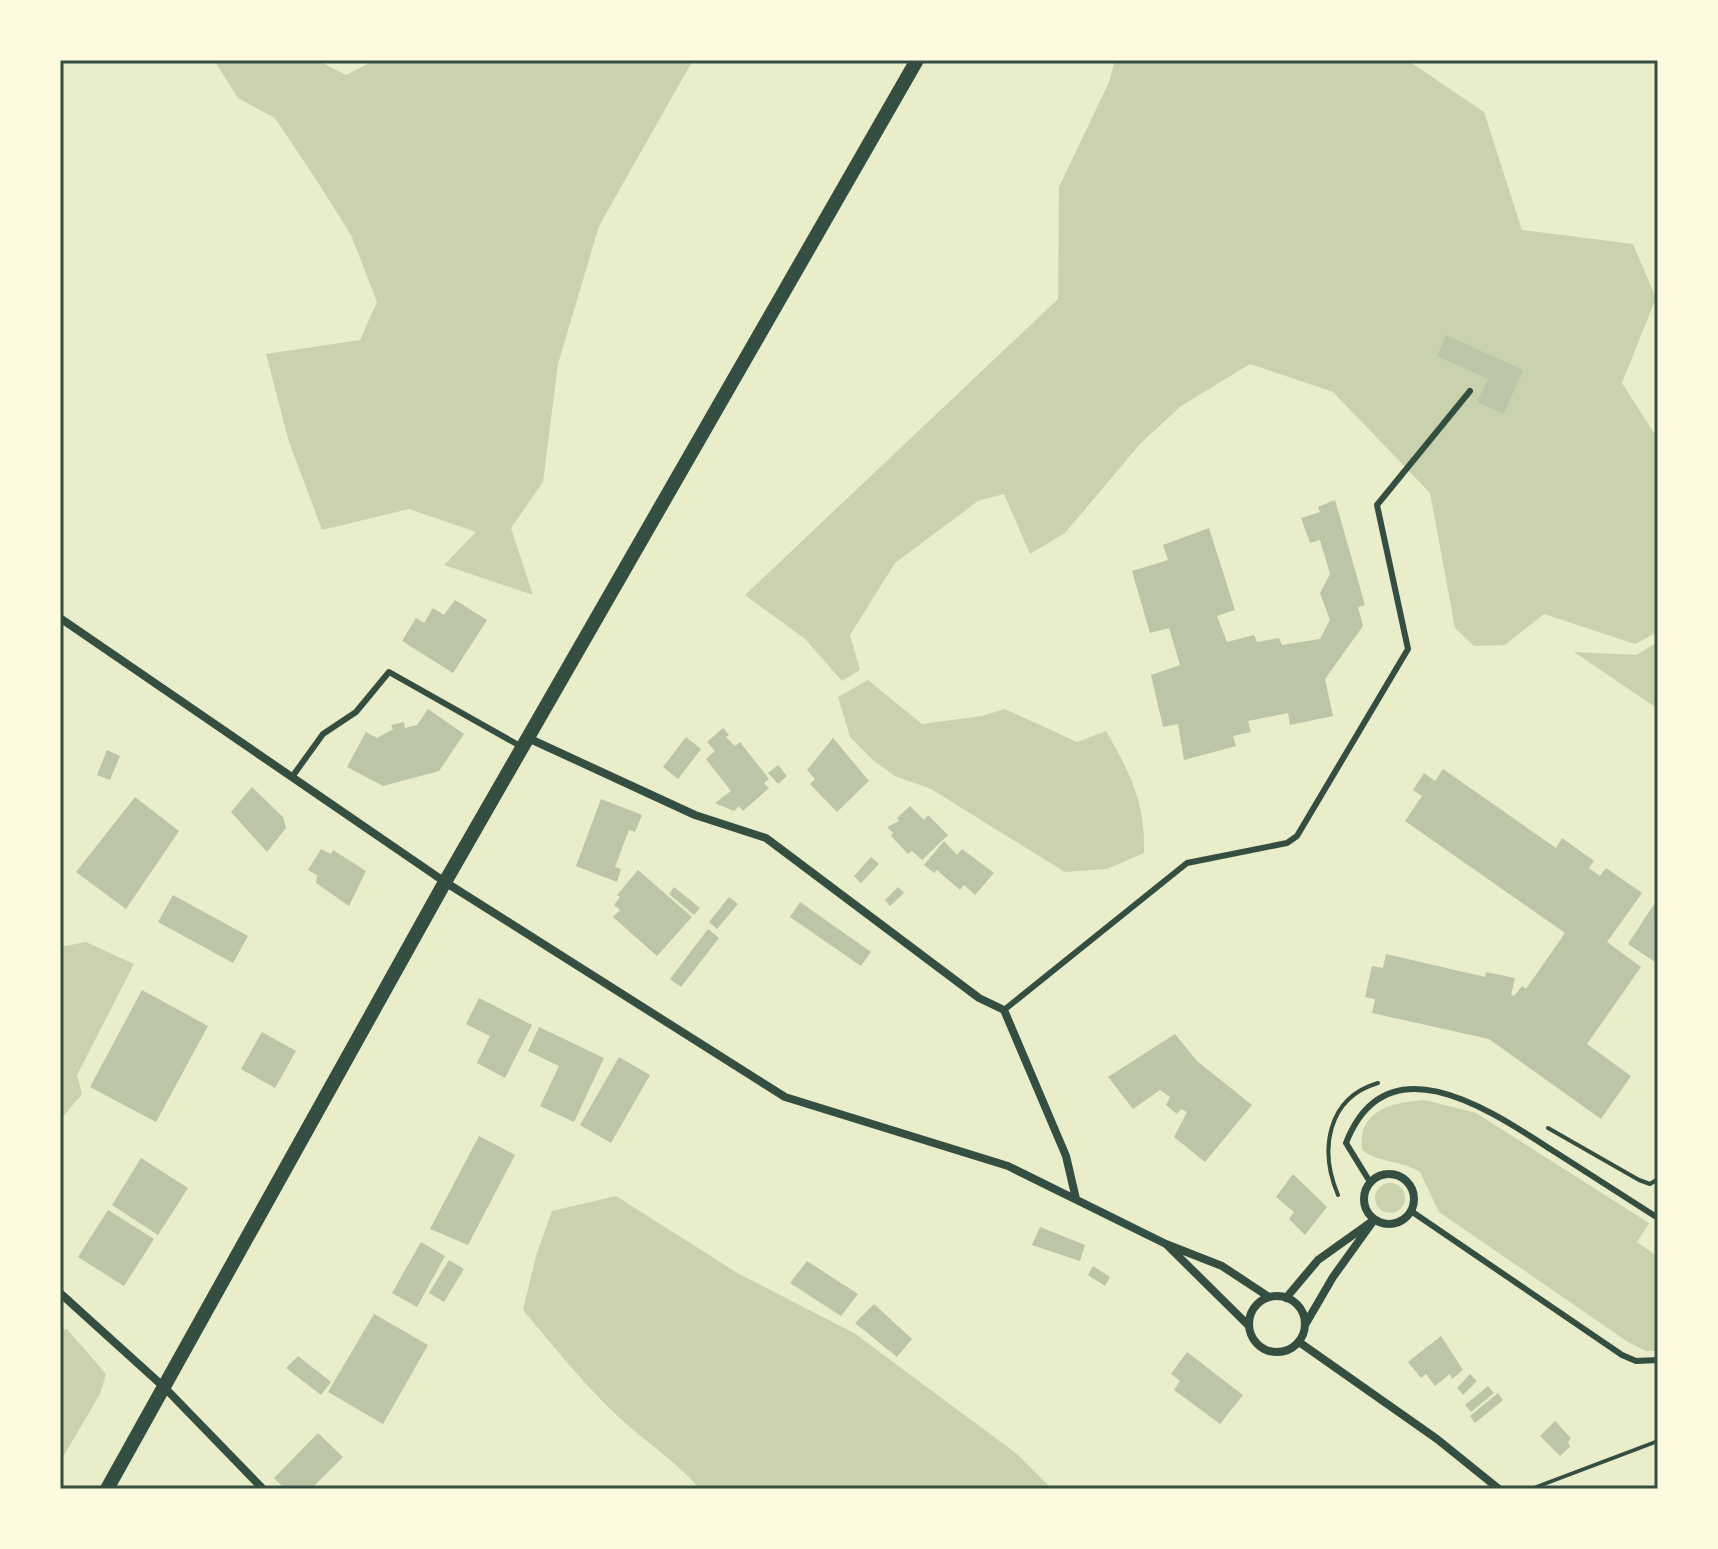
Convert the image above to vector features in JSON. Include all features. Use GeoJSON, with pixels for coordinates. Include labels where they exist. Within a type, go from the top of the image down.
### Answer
{"type":"FeatureCollection","features":[{"type":"Feature","properties":{"kind":"street"},"geometry":{"type":"LineString","coordinates":[[107,1489],[445,882],[917,60]]}},
{"type":"Feature","properties":{"kind":"street"},"geometry":{"type":"LineString","coordinates":[[60,618],[445,882],[785,1097],[1008,1166],[1166,1244],[1222,1266],[1269,1297],[1286,1298],[1300,1309],[1305,1325]]}},
{"type":"Feature","properties":{"kind":"street"},"geometry":{"type":"LineString","coordinates":[[525,743],[695,815],[766,838],[979,998],[1004,1010],[1066,1156],[1076,1199]]}},
{"type":"Feature","properties":{"kind":"street"},"geometry":{"type":"LineString","coordinates":[[1391,1174],[1405,1180],[1413,1194],[1411,1211],[1399,1222],[1390,1224],[1374,1220],[1364,1206],[1370,1182],[1391,1174]]}},
{"type":"Feature","properties":{"kind":"street"},"geometry":{"type":"LineString","coordinates":[[1166,1244],[1249,1326],[1256,1343],[1273,1352],[1292,1348],[1299,1342],[1305,1325],[1333,1277],[1374,1220]]}},
{"type":"Feature","properties":{"kind":"street"},"geometry":{"type":"LineString","coordinates":[[1286,1298],[1318,1260],[1374,1220]]}},
{"type":"Feature","properties":{"kind":"street"},"geometry":{"type":"LineString","coordinates":[[60,1293],[165,1388],[263,1489]]}},
{"type":"Feature","properties":{"kind":"street"},"geometry":{"type":"LineString","coordinates":[[1249,1326],[1254,1308],[1269,1297]]}},
{"type":"Feature","properties":{"kind":"street"},"geometry":{"type":"LineString","coordinates":[[1299,1342],[1437,1439],[1499,1489]]}},
{"type":"Feature","properties":{"kind":"lane"},"geometry":{"type":"LineString","coordinates":[[1004,1010],[1187,863],[1287,843],[1297,836],[1408,649],[1377,505],[1470,391]]}},
{"type":"Feature","properties":{"kind":"lane"},"geometry":{"type":"LineString","coordinates":[[292,777],[323,734],[356,712],[389,672],[525,743]]}},
{"type":"Feature","properties":{"kind":"lane"},"geometry":{"type":"LineString","coordinates":[[1370,1182],[1346,1143],[1355,1120],[1373,1102],[1401,1091],[1443,1092],[1483,1106],[1655,1216],[1658,1207]]}},
{"type":"Feature","properties":{"kind":"lane"},"geometry":{"type":"LineString","coordinates":[[1411,1211],[1622,1355],[1636,1361],[1658,1360]]}},
{"type":"Feature","properties":{"kind":"path"},"geometry":{"type":"LineString","coordinates":[[1338,1195],[1331,1179],[1330,1128],[1339,1107],[1357,1089],[1387,1080]]}},
{"type":"Feature","properties":{"kind":"path"},"geometry":{"type":"LineString","coordinates":[[1546,1127],[1639,1180],[1650,1184],[1658,1179]]}},
{"type":"Feature","properties":{"kind":"path"},"geometry":{"type":"LineString","coordinates":[[1531,1489],[1658,1441]]}},
{"type":"Feature","properties":{"kind":"green space"},"geometry":{"type":"Polygon","coordinates":[[[214,60],[317,60],[346,75],[375,60],[693,60],[599,226],[558,364],[543,482],[511,528],[533,595],[444,565],[476,532],[409,509],[322,530],[289,442],[266,354],[360,340],[377,302],[351,235],[275,118],[238,98],[214,60]]]}},
{"type":"Feature","properties":{"kind":"green space"},"geometry":{"type":"Polygon","coordinates":[[[1115,60],[1407,60],[1484,112],[1522,230],[1633,244],[1656,298],[1622,383],[1654,433],[1658,433],[1658,632],[1635,644],[1544,614],[1505,645],[1474,646],[1455,628],[1430,493],[1333,392],[1250,364],[1181,406],[1140,444],[1065,533],[1030,554],[1004,494],[978,501],[895,563],[850,635],[860,670],[842,681],[805,639],[745,595],[1058,299],[1059,187],[1109,82],[1115,60]]]}},
{"type":"Feature","properties":{"kind":"green space"},"geometry":{"type":"Polygon","coordinates":[[[1658,642],[1658,709],[1574,652],[1636,655],[1658,642]]]}},
{"type":"Feature","properties":{"kind":"green space"},"geometry":{"type":"Polygon","coordinates":[[[868,680],[922,724],[982,716],[1005,709],[1077,742],[1106,731],[1135,789],[1142,819],[1144,853],[1107,869],[1065,872],[931,789],[895,776],[874,761],[850,737],[838,697],[868,680]]]}},
{"type":"Feature","properties":{"kind":"green space"},"geometry":{"type":"Polygon","coordinates":[[[86,942],[134,964],[77,1075],[82,1094],[60,1120],[60,947],[86,942]]]}},
{"type":"Feature","properties":{"kind":"green space"},"geometry":{"type":"Polygon","coordinates":[[[1425,1100],[1476,1113],[1649,1223],[1637,1242],[1658,1257],[1658,1351],[1646,1351],[1628,1342],[1439,1212],[1420,1172],[1362,1150],[1362,1136],[1371,1117],[1390,1106],[1425,1100]]]}},
{"type":"Feature","properties":{"kind":"green space"},"geometry":{"type":"Polygon","coordinates":[[[1390,1183],[1401,1187],[1405,1198],[1401,1209],[1390,1213],[1379,1209],[1375,1198],[1379,1187],[1390,1183]]]}},
{"type":"Feature","properties":{"kind":"green space"},"geometry":{"type":"Polygon","coordinates":[[[616,1196],[739,1274],[854,1333],[1017,1454],[1052,1489],[700,1489],[602,1401],[523,1310],[536,1256],[552,1211],[616,1196]]]}},
{"type":"Feature","properties":{"kind":"green space"},"geometry":{"type":"Polygon","coordinates":[[[67,1329],[106,1374],[100,1394],[60,1462],[60,1330],[67,1329]]]}},
{"type":"Feature","properties":{"kind":"building"},"geometry":{"type":"Polygon","coordinates":[[[1446,335],[1523,370],[1504,414],[1477,402],[1488,379],[1437,356],[1446,335]]]}},
{"type":"Feature","properties":{"kind":"building"},"geometry":{"type":"Polygon","coordinates":[[[1335,500],[1365,605],[1358,607],[1363,626],[1325,679],[1333,716],[1290,725],[1288,713],[1248,721],[1251,732],[1233,736],[1236,746],[1184,760],[1178,724],[1163,727],[1151,675],[1180,665],[1169,628],[1150,633],[1132,571],[1168,560],[1163,545],[1209,528],[1235,610],[1217,616],[1227,642],[1254,635],[1257,642],[1279,638],[1282,645],[1320,639],[1330,620],[1320,593],[1330,574],[1320,540],[1310,543],[1301,518],[1320,512],[1318,507],[1335,500]]]}},
{"type":"Feature","properties":{"kind":"building"},"geometry":{"type":"Polygon","coordinates":[[[455,600],[487,620],[453,673],[402,641],[416,618],[424,623],[433,608],[444,615],[455,600]]]}},
{"type":"Feature","properties":{"kind":"building"},"geometry":{"type":"Polygon","coordinates":[[[428,709],[464,734],[439,771],[383,786],[347,767],[366,732],[377,738],[393,729],[391,725],[404,722],[405,728],[417,725],[428,709]]]}},
{"type":"Feature","properties":{"kind":"building"},"geometry":{"type":"Polygon","coordinates":[[[723,728],[729,735],[726,737],[735,746],[740,742],[769,779],[764,783],[769,788],[743,811],[739,806],[734,811],[715,803],[731,791],[706,759],[715,751],[707,742],[723,728]]]}},
{"type":"Feature","properties":{"kind":"building"},"geometry":{"type":"Polygon","coordinates":[[[686,737],[701,749],[678,779],[663,767],[686,737]]]}},
{"type":"Feature","properties":{"kind":"building"},"geometry":{"type":"Polygon","coordinates":[[[833,738],[869,781],[837,812],[810,784],[815,779],[807,770],[833,738]]]}},
{"type":"Feature","properties":{"kind":"building"},"geometry":{"type":"Polygon","coordinates":[[[107,750],[120,756],[110,780],[97,775],[107,750]]]}},
{"type":"Feature","properties":{"kind":"building"},"geometry":{"type":"Polygon","coordinates":[[[778,765],[787,776],[778,784],[768,773],[778,765]]]}},
{"type":"Feature","properties":{"kind":"building"},"geometry":{"type":"Polygon","coordinates":[[[1443,769],[1556,848],[1562,838],[1594,861],[1589,868],[1600,876],[1606,868],[1642,893],[1607,942],[1641,967],[1587,1044],[1631,1076],[1601,1119],[1489,1039],[1372,1013],[1375,999],[1365,997],[1372,966],[1383,968],[1386,954],[1485,977],[1486,972],[1515,978],[1511,995],[1514,996],[1522,986],[1526,989],[1565,933],[1405,821],[1422,796],[1413,790],[1424,773],[1435,781],[1443,769]]]}},
{"type":"Feature","properties":{"kind":"building"},"geometry":{"type":"Polygon","coordinates":[[[252,787],[283,817],[286,828],[267,852],[231,812],[252,787]]]}},
{"type":"Feature","properties":{"kind":"building"},"geometry":{"type":"Polygon","coordinates":[[[135,797],[179,831],[126,909],[76,872],[135,797]]]}},
{"type":"Feature","properties":{"kind":"building"},"geometry":{"type":"Polygon","coordinates":[[[601,799],[642,815],[635,832],[629,830],[615,867],[621,869],[617,882],[576,866],[601,799]]]}},
{"type":"Feature","properties":{"kind":"building"},"geometry":{"type":"Polygon","coordinates":[[[910,806],[924,820],[928,815],[948,835],[922,860],[912,851],[908,854],[887,827],[899,821],[897,818],[910,806]]]}},
{"type":"Feature","properties":{"kind":"building"},"geometry":{"type":"Polygon","coordinates":[[[944,841],[957,855],[962,849],[994,873],[975,895],[964,885],[960,890],[937,870],[934,873],[924,865],[944,841]]]}},
{"type":"Feature","properties":{"kind":"building"},"geometry":{"type":"Polygon","coordinates":[[[321,849],[331,854],[333,850],[366,871],[349,906],[316,883],[317,875],[308,870],[321,849]]]}},
{"type":"Feature","properties":{"kind":"building"},"geometry":{"type":"Polygon","coordinates":[[[871,857],[879,864],[861,883],[854,876],[871,857]]]}},
{"type":"Feature","properties":{"kind":"building"},"geometry":{"type":"Polygon","coordinates":[[[638,870],[692,917],[657,956],[613,917],[620,910],[614,905],[620,897],[617,895],[638,870]]]}},
{"type":"Feature","properties":{"kind":"building"},"geometry":{"type":"Polygon","coordinates":[[[674,887],[700,908],[694,915],[669,894],[674,887]]]}},
{"type":"Feature","properties":{"kind":"building"},"geometry":{"type":"Polygon","coordinates":[[[898,887],[904,893],[890,906],[885,900],[898,887]]]}},
{"type":"Feature","properties":{"kind":"building"},"geometry":{"type":"Polygon","coordinates":[[[173,895],[248,936],[233,963],[158,922],[173,895]]]}},
{"type":"Feature","properties":{"kind":"building"},"geometry":{"type":"Polygon","coordinates":[[[729,897],[738,904],[717,929],[709,922],[729,897]]]}},
{"type":"Feature","properties":{"kind":"building"},"geometry":{"type":"Polygon","coordinates":[[[1658,898],[1658,964],[1628,944],[1658,898]]]}},
{"type":"Feature","properties":{"kind":"building"},"geometry":{"type":"Polygon","coordinates":[[[800,902],[871,952],[861,966],[790,917],[800,902]]]}},
{"type":"Feature","properties":{"kind":"building"},"geometry":{"type":"Polygon","coordinates":[[[708,929],[719,938],[681,987],[670,979],[708,929]]]}},
{"type":"Feature","properties":{"kind":"building"},"geometry":{"type":"Polygon","coordinates":[[[142,990],[208,1026],[156,1122],[90,1087],[142,990]]]}},
{"type":"Feature","properties":{"kind":"building"},"geometry":{"type":"Polygon","coordinates":[[[479,998],[532,1025],[505,1078],[477,1063],[490,1036],[466,1024],[479,998]]]}},
{"type":"Feature","properties":{"kind":"building"},"geometry":{"type":"Polygon","coordinates":[[[539,1027],[604,1058],[574,1122],[540,1106],[559,1066],[528,1051],[539,1027]]]}},
{"type":"Feature","properties":{"kind":"building"},"geometry":{"type":"Polygon","coordinates":[[[262,1032],[296,1051],[275,1088],[241,1069],[262,1032]]]}},
{"type":"Feature","properties":{"kind":"building"},"geometry":{"type":"Polygon","coordinates":[[[1175,1034],[1197,1061],[1252,1105],[1205,1162],[1174,1137],[1187,1112],[1181,1109],[1177,1114],[1166,1105],[1170,1097],[1160,1090],[1133,1109],[1108,1077],[1175,1034]]]}},
{"type":"Feature","properties":{"kind":"building"},"geometry":{"type":"Polygon","coordinates":[[[619,1057],[650,1075],[611,1143],[580,1125],[619,1057]]]}},
{"type":"Feature","properties":{"kind":"building"},"geometry":{"type":"Polygon","coordinates":[[[479,1136],[515,1155],[468,1245],[430,1229],[479,1136]]]}},
{"type":"Feature","properties":{"kind":"building"},"geometry":{"type":"Polygon","coordinates":[[[141,1158],[188,1188],[158,1235],[112,1205],[141,1158]]]}},
{"type":"Feature","properties":{"kind":"building"},"geometry":{"type":"Polygon","coordinates":[[[1293,1174],[1327,1207],[1305,1235],[1289,1219],[1294,1212],[1276,1197],[1293,1174]]]}},
{"type":"Feature","properties":{"kind":"building"},"geometry":{"type":"Polygon","coordinates":[[[108,1210],[154,1239],[124,1286],[78,1257],[108,1210]]]}},
{"type":"Feature","properties":{"kind":"building"},"geometry":{"type":"Polygon","coordinates":[[[1040,1227],[1085,1245],[1080,1261],[1032,1245],[1040,1227]]]}},
{"type":"Feature","properties":{"kind":"building"},"geometry":{"type":"Polygon","coordinates":[[[421,1242],[445,1256],[417,1307],[392,1293],[421,1242]]]}},
{"type":"Feature","properties":{"kind":"building"},"geometry":{"type":"Polygon","coordinates":[[[449,1260],[464,1269],[444,1302],[429,1293],[449,1260]]]}},
{"type":"Feature","properties":{"kind":"building"},"geometry":{"type":"Polygon","coordinates":[[[807,1261],[858,1294],[841,1316],[790,1283],[807,1261]]]}},
{"type":"Feature","properties":{"kind":"building"},"geometry":{"type":"Polygon","coordinates":[[[1093,1266],[1110,1277],[1105,1286],[1088,1275],[1093,1266]]]}},
{"type":"Feature","properties":{"kind":"building"},"geometry":{"type":"Polygon","coordinates":[[[874,1304],[912,1339],[897,1357],[855,1323],[874,1304]]]}},
{"type":"Feature","properties":{"kind":"building"},"geometry":{"type":"Polygon","coordinates":[[[374,1314],[428,1345],[383,1424],[328,1392],[374,1314]]]}},
{"type":"Feature","properties":{"kind":"building"},"geometry":{"type":"Polygon","coordinates":[[[1441,1336],[1463,1370],[1452,1379],[1450,1374],[1435,1386],[1426,1374],[1421,1378],[1408,1362],[1441,1336]]]}},
{"type":"Feature","properties":{"kind":"building"},"geometry":{"type":"Polygon","coordinates":[[[1187,1352],[1243,1395],[1220,1424],[1174,1390],[1180,1381],[1171,1374],[1187,1352]]]}},
{"type":"Feature","properties":{"kind":"building"},"geometry":{"type":"Polygon","coordinates":[[[298,1356],[331,1382],[321,1395],[286,1368],[298,1356]]]}},
{"type":"Feature","properties":{"kind":"building"},"geometry":{"type":"Polygon","coordinates":[[[1470,1374],[1477,1381],[1463,1395],[1457,1388],[1470,1374]]]}},
{"type":"Feature","properties":{"kind":"building"},"geometry":{"type":"Polygon","coordinates":[[[1488,1386],[1494,1393],[1471,1412],[1465,1405],[1488,1386]]]}},
{"type":"Feature","properties":{"kind":"building"},"geometry":{"type":"Polygon","coordinates":[[[1498,1393],[1503,1400],[1475,1423],[1470,1416],[1498,1393]]]}},
{"type":"Feature","properties":{"kind":"building"},"geometry":{"type":"Polygon","coordinates":[[[1555,1421],[1571,1438],[1568,1442],[1570,1447],[1560,1456],[1540,1436],[1555,1421]]]}},
{"type":"Feature","properties":{"kind":"building"},"geometry":{"type":"Polygon","coordinates":[[[318,1433],[343,1457],[311,1489],[285,1489],[274,1478],[318,1433]]]}}]}
